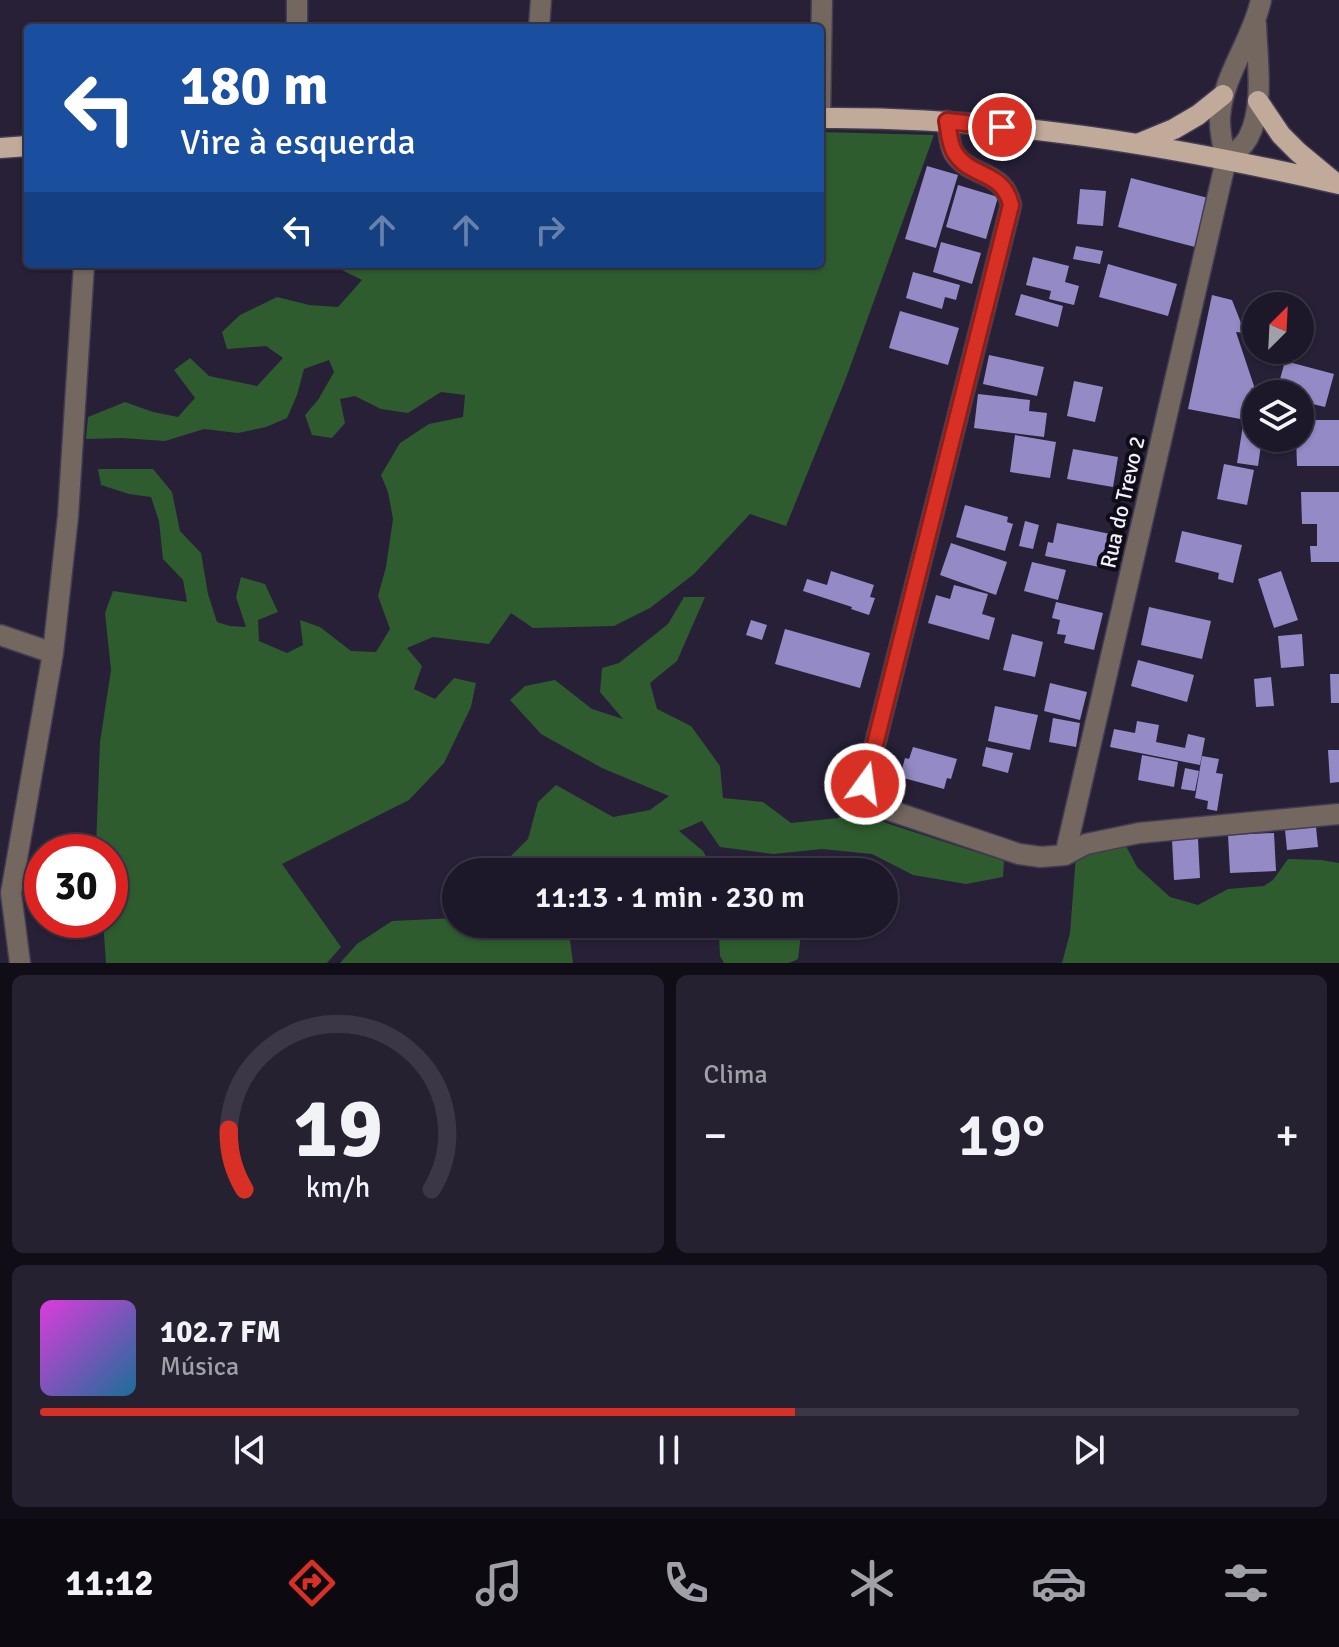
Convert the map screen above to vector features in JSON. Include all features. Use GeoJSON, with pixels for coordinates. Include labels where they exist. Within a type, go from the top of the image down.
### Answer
{"type":"FeatureCollection","features":[{"type":"Feature","properties":{"kind":"main road"},"geometry":{"type":"LineString","coordinates":[[1140,143],[1174,129],[1223,95]]}},
{"type":"Feature","properties":{"kind":"main road"},"geometry":{"type":"LineString","coordinates":[[1258,101],[1281,135],[1337,184]]}},
{"type":"Feature","properties":{"kind":"main road"},"geometry":{"type":"LineString","coordinates":[[824,118],[947,121],[1140,143],[1337,184]]}},
{"type":"Feature","properties":{"kind":"main road"},"geometry":{"type":"LineString","coordinates":[[0,148],[24,146]]}},
{"type":"Feature","properties":{"kind":"street"},"geometry":{"type":"LineString","coordinates":[[297,0],[297,24]]}},
{"type":"Feature","properties":{"kind":"street"},"geometry":{"type":"LineString","coordinates":[[539,24],[541,0]]}},
{"type":"Feature","properties":{"kind":"street"},"geometry":{"type":"LineString","coordinates":[[822,0],[822,24]]}},
{"type":"Feature","properties":{"kind":"street"},"geometry":{"type":"LineString","coordinates":[[1258,10],[1258,101],[1249,136],[1240,149],[1226,160],[1220,120],[1223,95],[1258,10]]}},
{"type":"Feature","properties":{"kind":"street"},"geometry":{"type":"LineString","coordinates":[[947,121],[955,154],[1002,185],[1011,205],[865,792],[877,806],[1019,854],[1041,857],[1065,855],[1086,844],[1139,833],[1339,814]]}},
{"type":"Feature","properties":{"kind":"street","name":"Rua do Trevo 2"},"geometry":{"type":"LineString","coordinates":[[1065,855],[1226,160]]}},
{"type":"Feature","properties":{"kind":"street"},"geometry":{"type":"LineString","coordinates":[[20,963],[6,891],[53,653],[68,516],[84,268]]}},
{"type":"Feature","properties":{"kind":"street"},"geometry":{"type":"LineString","coordinates":[[0,635],[53,653]]}},
{"type":"Feature","properties":{"kind":"green space"},"geometry":{"type":"Polygon","coordinates":[[[824,132],[934,135],[846,378],[786,526],[750,514],[694,574],[650,608],[614,626],[533,628],[511,613],[489,644],[433,637],[407,648],[422,666],[414,689],[435,699],[454,678],[476,683],[471,707],[444,763],[409,800],[282,864],[341,947],[327,963],[106,963],[104,938],[128,938],[128,834],[97,834],[100,742],[111,670],[105,613],[113,591],[187,602],[183,580],[163,559],[159,521],[151,497],[101,485],[98,469],[153,469],[172,492],[180,531],[201,553],[208,594],[217,622],[246,627],[236,597],[241,577],[265,584],[278,612],[258,620],[259,641],[287,653],[303,645],[300,620],[320,627],[351,651],[376,652],[390,629],[378,596],[393,519],[381,475],[400,443],[429,424],[463,417],[465,395],[441,392],[408,413],[381,409],[355,396],[340,399],[345,423],[332,438],[312,435],[305,415],[334,372],[329,360],[304,369],[287,418],[266,427],[238,433],[204,429],[165,441],[86,439],[88,417],[125,402],[178,417],[195,398],[174,370],[190,358],[209,376],[257,386],[283,358],[266,346],[227,349],[222,332],[240,315],[277,297],[309,305],[338,307],[362,280],[338,268],[824,268],[824,132]]]}},
{"type":"Feature","properties":{"kind":"green space"},"geometry":{"type":"Polygon","coordinates":[[[684,597],[705,597],[677,661],[650,683],[657,709],[691,726],[720,766],[723,798],[763,802],[791,823],[838,818],[853,807],[886,823],[1004,861],[1003,877],[966,884],[913,875],[898,867],[898,858],[880,858],[872,854],[822,849],[773,854],[720,847],[702,821],[679,831],[703,851],[707,858],[509,858],[528,839],[538,802],[556,785],[613,817],[650,810],[669,796],[602,768],[541,734],[510,700],[525,686],[555,680],[592,709],[623,719],[600,692],[602,668],[619,663],[668,624],[684,597]]]}},
{"type":"Feature","properties":{"kind":"green space"},"geometry":{"type":"Polygon","coordinates":[[[1126,846],[1137,867],[1170,897],[1198,905],[1228,889],[1264,886],[1273,880],[1288,859],[1339,863],[1339,963],[1062,963],[1070,933],[1076,855],[1126,846]]]}},
{"type":"Feature","properties":{"kind":"green space"},"geometry":{"type":"Polygon","coordinates":[[[442,919],[442,938],[570,938],[573,963],[340,963],[357,944],[392,921],[442,919]]]}},
{"type":"Feature","properties":{"kind":"green space"},"geometry":{"type":"Polygon","coordinates":[[[719,938],[801,938],[798,959],[789,963],[724,963],[720,956],[719,938]]]}},
{"type":"Feature","properties":{"kind":"building"},"geometry":{"type":"Polygon","coordinates":[[[927,166],[958,175],[936,248],[905,239],[927,166]]]}},
{"type":"Feature","properties":{"kind":"building"},"geometry":{"type":"Polygon","coordinates":[[[1131,178],[1208,198],[1195,247],[1118,227],[1131,178]]]}},
{"type":"Feature","properties":{"kind":"building"},"geometry":{"type":"Polygon","coordinates":[[[958,185],[998,197],[986,239],[946,227],[958,185]]]}},
{"type":"Feature","properties":{"kind":"building"},"geometry":{"type":"Polygon","coordinates":[[[1080,189],[1106,191],[1103,226],[1077,224],[1080,189]]]}},
{"type":"Feature","properties":{"kind":"building"},"geometry":{"type":"Polygon","coordinates":[[[941,242],[981,253],[972,284],[933,272],[941,242]]]}},
{"type":"Feature","properties":{"kind":"building"},"geometry":{"type":"Polygon","coordinates":[[[1076,246],[1103,251],[1100,264],[1073,259],[1076,246]]]}},
{"type":"Feature","properties":{"kind":"building"},"geometry":{"type":"Polygon","coordinates":[[[1033,257],[1069,266],[1065,282],[1079,286],[1074,305],[1049,299],[1051,291],[1026,285],[1033,257]]]}},
{"type":"Feature","properties":{"kind":"building"},"geometry":{"type":"Polygon","coordinates":[[[1108,264],[1177,284],[1168,316],[1099,297],[1108,264]]]}},
{"type":"Feature","properties":{"kind":"building"},"geometry":{"type":"Polygon","coordinates":[[[913,272],[960,285],[956,300],[945,297],[942,309],[906,298],[913,272]]]}},
{"type":"Feature","properties":{"kind":"building"},"geometry":{"type":"Polygon","coordinates":[[[1021,294],[1063,306],[1058,327],[1015,315],[1021,294]]]}},
{"type":"Feature","properties":{"kind":"building"},"geometry":{"type":"Polygon","coordinates":[[[1212,295],[1232,300],[1242,325],[1242,333],[1236,332],[1242,350],[1242,364],[1247,364],[1252,380],[1242,380],[1242,419],[1188,409],[1212,295]]]}},
{"type":"Feature","properties":{"kind":"building"},"geometry":{"type":"Polygon","coordinates":[[[900,311],[959,328],[948,365],[889,348],[900,311]]]}},
{"type":"Feature","properties":{"kind":"building"},"geometry":{"type":"Polygon","coordinates":[[[989,355],[1044,367],[1037,396],[983,384],[989,355]]]}},
{"type":"Feature","properties":{"kind":"building"},"geometry":{"type":"Polygon","coordinates":[[[1284,364],[1334,374],[1325,407],[1314,404],[1314,380],[1280,380],[1284,364]]]}},
{"type":"Feature","properties":{"kind":"building"},"geometry":{"type":"Polygon","coordinates":[[[1074,381],[1103,387],[1095,422],[1067,416],[1074,381]]]}},
{"type":"Feature","properties":{"kind":"building"},"geometry":{"type":"Polygon","coordinates":[[[978,394],[1030,400],[1029,411],[1047,413],[1044,437],[974,428],[978,394]]]}},
{"type":"Feature","properties":{"kind":"building"},"geometry":{"type":"Polygon","coordinates":[[[1314,420],[1339,420],[1339,466],[1297,466],[1296,452],[1314,452],[1314,420]]]}},
{"type":"Feature","properties":{"kind":"building"},"geometry":{"type":"Polygon","coordinates":[[[1242,431],[1242,452],[1260,452],[1258,466],[1237,463],[1242,431]]]}},
{"type":"Feature","properties":{"kind":"building"},"geometry":{"type":"Polygon","coordinates":[[[1015,435],[1056,442],[1050,478],[1010,472],[1015,435]]]}},
{"type":"Feature","properties":{"kind":"building"},"geometry":{"type":"Polygon","coordinates":[[[1073,449],[1118,457],[1113,487],[1067,479],[1073,449]]]}},
{"type":"Feature","properties":{"kind":"building"},"geometry":{"type":"Polygon","coordinates":[[[1224,464],[1254,470],[1247,505],[1217,499],[1224,464]]]}},
{"type":"Feature","properties":{"kind":"building"},"geometry":{"type":"Polygon","coordinates":[[[1301,492],[1339,492],[1339,562],[1311,562],[1310,546],[1317,546],[1317,524],[1302,524],[1301,492]]]}},
{"type":"Feature","properties":{"kind":"building"},"geometry":{"type":"Polygon","coordinates":[[[965,505],[1008,517],[1007,522],[1013,524],[1005,551],[956,537],[965,505]]]}},
{"type":"Feature","properties":{"kind":"building"},"geometry":{"type":"Polygon","coordinates":[[[1025,521],[1039,525],[1033,549],[1019,546],[1025,521]]]}},
{"type":"Feature","properties":{"kind":"building"},"geometry":{"type":"Polygon","coordinates":[[[1057,523],[1115,535],[1109,569],[1045,556],[1048,542],[1053,543],[1057,523]]]}},
{"type":"Feature","properties":{"kind":"building"},"geometry":{"type":"Polygon","coordinates":[[[1182,531],[1242,545],[1233,583],[1218,579],[1219,573],[1175,562],[1182,531]]]}},
{"type":"Feature","properties":{"kind":"building"},"geometry":{"type":"Polygon","coordinates":[[[951,543],[1007,562],[996,595],[940,575],[951,543]]]}},
{"type":"Feature","properties":{"kind":"building"},"geometry":{"type":"Polygon","coordinates":[[[1032,562],[1066,570],[1058,600],[1024,591],[1032,562]]]}},
{"type":"Feature","properties":{"kind":"building"},"geometry":{"type":"Polygon","coordinates":[[[831,571],[874,585],[870,597],[875,598],[869,615],[803,591],[807,579],[827,585],[831,571]]]}},
{"type":"Feature","properties":{"kind":"building"},"geometry":{"type":"Polygon","coordinates":[[[1281,571],[1298,620],[1274,628],[1258,579],[1281,571]]]}},
{"type":"Feature","properties":{"kind":"building"},"geometry":{"type":"Polygon","coordinates":[[[954,585],[988,594],[982,614],[995,618],[989,640],[928,623],[936,595],[950,599],[954,585]]]}},
{"type":"Feature","properties":{"kind":"building"},"geometry":{"type":"Polygon","coordinates":[[[1056,602],[1103,613],[1094,650],[1064,643],[1066,635],[1057,634],[1060,620],[1052,618],[1056,602]]]}},
{"type":"Feature","properties":{"kind":"building"},"geometry":{"type":"Polygon","coordinates":[[[1149,607],[1211,621],[1202,659],[1141,645],[1149,607]]]}},
{"type":"Feature","properties":{"kind":"building"},"geometry":{"type":"Polygon","coordinates":[[[751,620],[767,625],[762,640],[746,635],[751,620]]]}},
{"type":"Feature","properties":{"kind":"building"},"geometry":{"type":"Polygon","coordinates":[[[785,629],[870,653],[860,688],[775,664],[785,629]]]}},
{"type":"Feature","properties":{"kind":"building"},"geometry":{"type":"Polygon","coordinates":[[[1012,634],[1043,642],[1035,677],[1003,670],[1012,634]]]}},
{"type":"Feature","properties":{"kind":"building"},"geometry":{"type":"Polygon","coordinates":[[[1302,634],[1304,666],[1281,668],[1278,636],[1302,634]]]}},
{"type":"Feature","properties":{"kind":"building"},"geometry":{"type":"Polygon","coordinates":[[[1138,660],[1194,675],[1187,702],[1131,686],[1138,660]]]}},
{"type":"Feature","properties":{"kind":"building"},"geometry":{"type":"Polygon","coordinates":[[[1330,674],[1339,674],[1339,703],[1331,703],[1330,674]]]}},
{"type":"Feature","properties":{"kind":"building"},"geometry":{"type":"Polygon","coordinates":[[[1271,677],[1274,706],[1256,707],[1254,679],[1271,677]]]}},
{"type":"Feature","properties":{"kind":"building"},"geometry":{"type":"Polygon","coordinates":[[[1050,683],[1087,692],[1080,720],[1044,711],[1050,683]]]}},
{"type":"Feature","properties":{"kind":"building"},"geometry":{"type":"Polygon","coordinates":[[[995,706],[1038,715],[1030,750],[988,741],[995,706]]]}},
{"type":"Feature","properties":{"kind":"building"},"geometry":{"type":"Polygon","coordinates":[[[1053,718],[1080,723],[1076,747],[1049,742],[1053,718]]]}},
{"type":"Feature","properties":{"kind":"building"},"geometry":{"type":"Polygon","coordinates":[[[1137,721],[1159,725],[1156,742],[1185,748],[1188,734],[1205,738],[1200,765],[1110,747],[1114,729],[1135,733],[1137,721]]]}},
{"type":"Feature","properties":{"kind":"building"},"geometry":{"type":"Polygon","coordinates":[[[913,747],[957,759],[951,779],[947,778],[944,789],[900,777],[905,758],[909,759],[913,747]]]}},
{"type":"Feature","properties":{"kind":"building"},"geometry":{"type":"Polygon","coordinates":[[[986,747],[1013,753],[1008,773],[982,766],[986,747]]]}},
{"type":"Feature","properties":{"kind":"building"},"geometry":{"type":"Polygon","coordinates":[[[1328,750],[1339,750],[1339,782],[1330,783],[1328,750]]]}},
{"type":"Feature","properties":{"kind":"building"},"geometry":{"type":"Polygon","coordinates":[[[1142,755],[1178,762],[1174,787],[1138,780],[1142,755]]]}},
{"type":"Feature","properties":{"kind":"building"},"geometry":{"type":"Polygon","coordinates":[[[1202,756],[1219,759],[1216,773],[1223,774],[1217,811],[1207,809],[1208,801],[1195,798],[1202,756]]]}},
{"type":"Feature","properties":{"kind":"building"},"geometry":{"type":"Polygon","coordinates":[[[1185,768],[1199,771],[1195,791],[1181,789],[1185,768]]]}},
{"type":"Feature","properties":{"kind":"building"},"geometry":{"type":"Polygon","coordinates":[[[1316,827],[1318,847],[1287,850],[1285,830],[1316,827]]]}},
{"type":"Feature","properties":{"kind":"building"},"geometry":{"type":"Polygon","coordinates":[[[1274,833],[1276,871],[1230,873],[1228,835],[1274,833]]]}},
{"type":"Feature","properties":{"kind":"building"},"geometry":{"type":"Polygon","coordinates":[[[1198,839],[1200,878],[1174,880],[1172,840],[1198,839]]]}},
{"type":"Feature","properties":{"kind":"route"},"geometry":{"type":"LineString","coordinates":[[865,784],[1011,205],[1002,185],[955,154],[947,121],[1002,127]]}}]}
